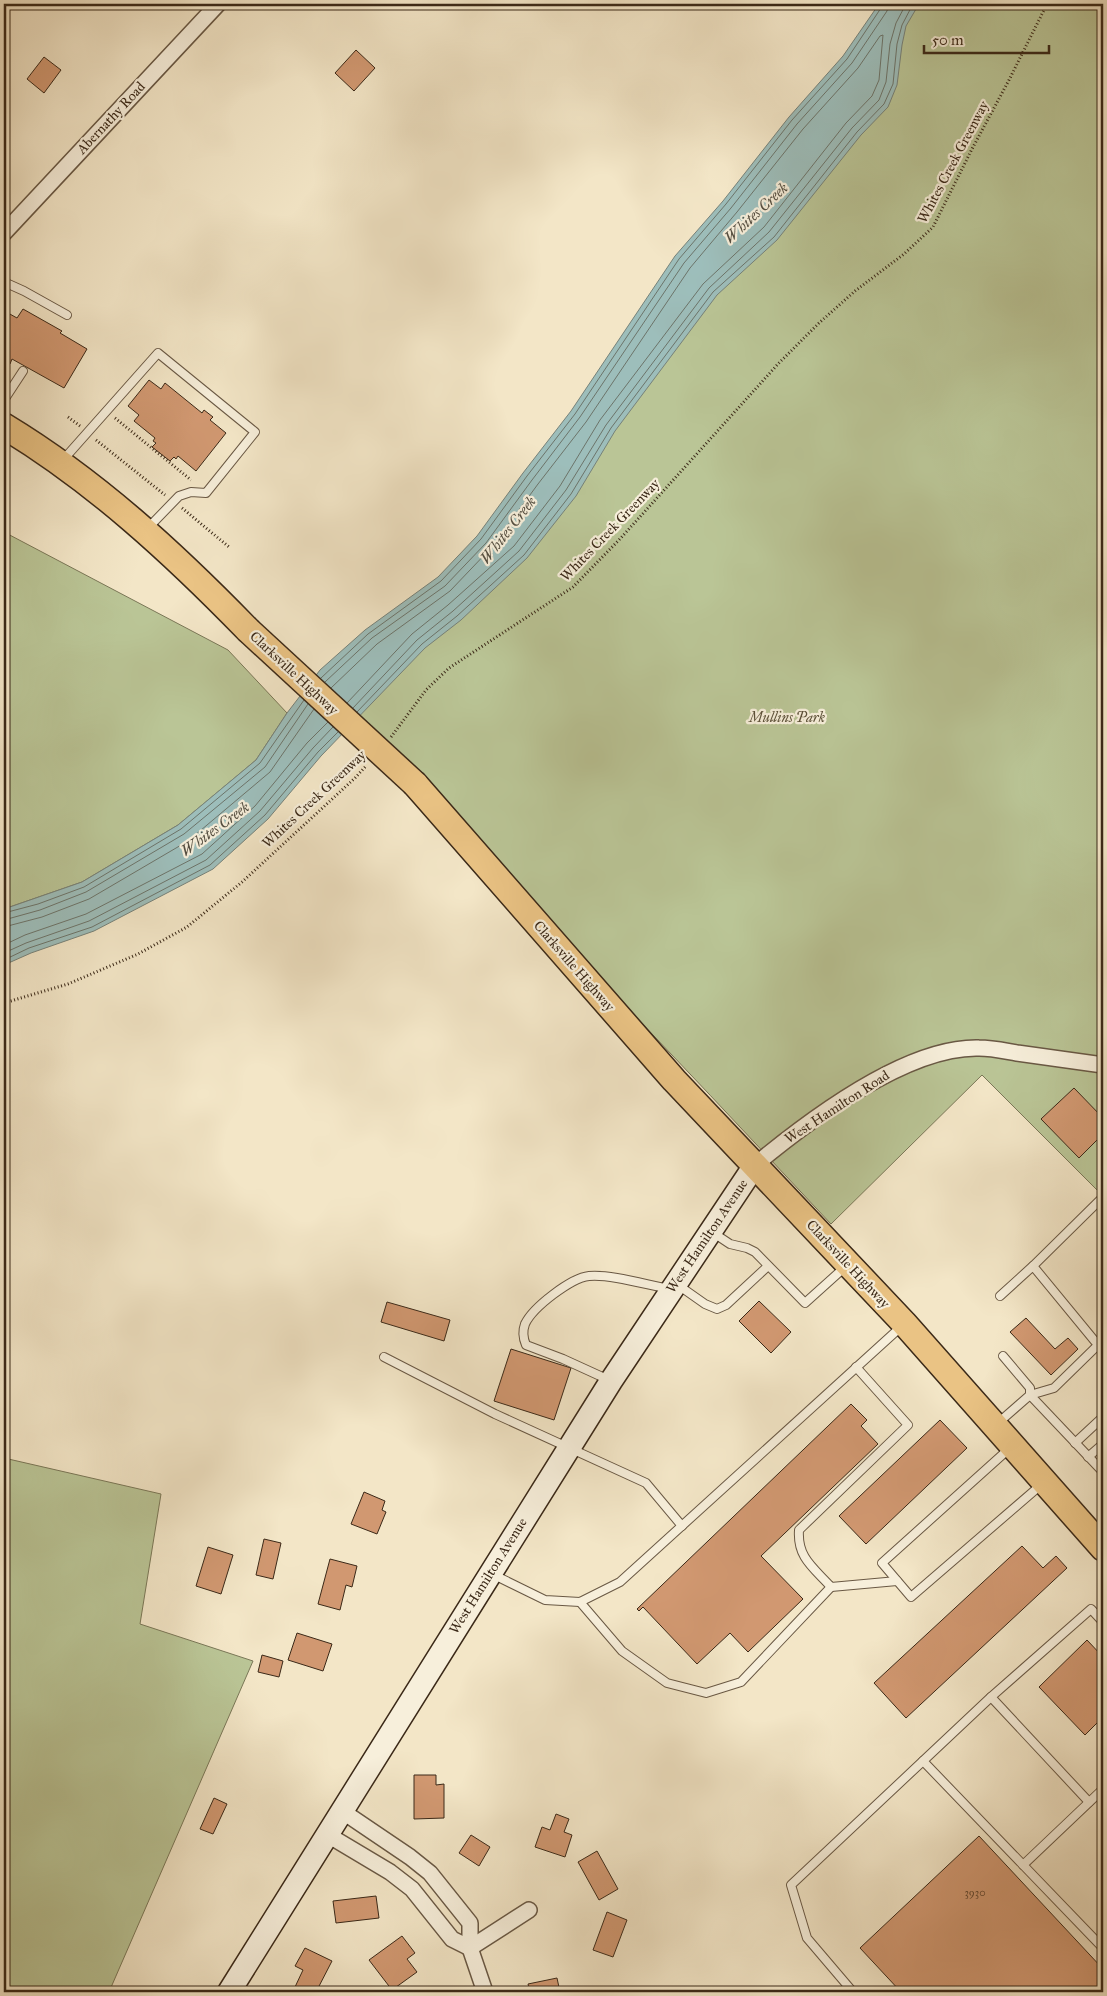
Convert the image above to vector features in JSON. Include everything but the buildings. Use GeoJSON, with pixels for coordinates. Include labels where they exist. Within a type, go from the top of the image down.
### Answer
{"type":"FeatureCollection","features":[{"type":"Feature","properties":{"kind":"main road","name":"Clarksville Highway"},"geometry":{"type":"LineString","coordinates":[[4,426],[60,464],[146,531],[200,581],[248,630],[415,784],[674,1080],[904,1323],[1044,1482],[1101,1542]]}},
{"type":"Feature","properties":{"kind":"street","name":"Abernathy Road"},"geometry":{"type":"LineString","coordinates":[[4,233],[218,4]]}},
{"type":"Feature","properties":{"kind":"street","name":"West Hamilton Road"},"geometry":{"type":"LineString","coordinates":[[755,1165],[819,1116],[884,1075],[920,1060],[951,1051],[979,1048],[1103,1065]]}},
{"type":"Feature","properties":{"kind":"street","name":"West Hamilton Avenue"},"geometry":{"type":"LineString","coordinates":[[230,1992],[611,1381],[755,1165]]}},
{"type":"Feature","properties":{"kind":"street"},"geometry":{"type":"LineString","coordinates":[[342,1811],[410,1856],[430,1873],[470,1923],[470,1948],[485,1992]]}},
{"type":"Feature","properties":{"kind":"street"},"geometry":{"type":"LineString","coordinates":[[328,1835],[395,1876],[412,1889],[452,1939],[470,1948]]}},
{"type":"Feature","properties":{"kind":"street"},"geometry":{"type":"LineString","coordinates":[[395,1876],[410,1856]]}},
{"type":"Feature","properties":{"kind":"street"},"geometry":{"type":"LineString","coordinates":[[470,1948],[529,1910]]}},
{"type":"Feature","properties":{"kind":"lane"},"geometry":{"type":"LineString","coordinates":[[4,282],[67,315]]}},
{"type":"Feature","properties":{"kind":"lane"},"geometry":{"type":"LineString","coordinates":[[60,464],[158,353],[255,432],[206,493],[185,493],[146,531]]}},
{"type":"Feature","properties":{"kind":"lane"},"geometry":{"type":"LineString","coordinates":[[4,400],[23,371]]}},
{"type":"Feature","properties":{"kind":"lane"},"geometry":{"type":"LineString","coordinates":[[1000,1296],[1103,1197]]}},
{"type":"Feature","properties":{"kind":"lane"},"geometry":{"type":"LineString","coordinates":[[710,1231],[730,1244],[755,1252],[805,1303],[848,1264]]}},
{"type":"Feature","properties":{"kind":"lane"},"geometry":{"type":"LineString","coordinates":[[611,1381],[563,1359],[526,1346],[522,1337],[526,1323],[540,1305],[571,1283],[588,1276],[673,1286],[717,1309],[726,1305],[768,1266]]}},
{"type":"Feature","properties":{"kind":"lane"},"geometry":{"type":"LineString","coordinates":[[995,1426],[1030,1395],[1054,1388],[1098,1345],[1033,1266]]}},
{"type":"Feature","properties":{"kind":"lane"},"geometry":{"type":"LineString","coordinates":[[490,1573],[545,1600],[580,1602],[620,1582],[904,1323]]}},
{"type":"Feature","properties":{"kind":"lane"},"geometry":{"type":"LineString","coordinates":[[1003,1356],[1030,1388],[1030,1395],[1103,1472]]}},
{"type":"Feature","properties":{"kind":"lane"},"geometry":{"type":"LineString","coordinates":[[384,1357],[495,1414],[646,1483],[682,1526]]}},
{"type":"Feature","properties":{"kind":"lane"},"geometry":{"type":"LineString","coordinates":[[831,1587],[801,1553],[799,1530],[908,1425],[856,1367]]}},
{"type":"Feature","properties":{"kind":"lane"},"geometry":{"type":"LineString","coordinates":[[1075,1443],[1103,1417]]}},
{"type":"Feature","properties":{"kind":"lane"},"geometry":{"type":"LineString","coordinates":[[1088,1457],[1103,1444]]}},
{"type":"Feature","properties":{"kind":"lane"},"geometry":{"type":"LineString","coordinates":[[1012,1446],[882,1563],[897,1582],[911,1597],[1044,1482]]}},
{"type":"Feature","properties":{"kind":"lane"},"geometry":{"type":"LineString","coordinates":[[580,1602],[622,1650],[667,1683],[706,1693],[741,1682],[831,1587],[897,1582]]}},
{"type":"Feature","properties":{"kind":"lane"},"geometry":{"type":"LineString","coordinates":[[854,1992],[807,1938],[791,1885],[992,1696],[1091,1609],[1103,1622]]}},
{"type":"Feature","properties":{"kind":"lane"},"geometry":{"type":"LineString","coordinates":[[992,1696],[1089,1802]]}},
{"type":"Feature","properties":{"kind":"lane"},"geometry":{"type":"LineString","coordinates":[[923,1761],[1103,1948]]}},
{"type":"Feature","properties":{"kind":"lane"},"geometry":{"type":"LineString","coordinates":[[1022,1865],[1103,1789]]}},
{"type":"Feature","properties":{"kind":"path","name":"Whites Creek Greenway"},"geometry":{"type":"LineString","coordinates":[[390,740],[399,724],[426,690],[449,668],[573,588],[619,540],[778,364],[819,323],[855,291],[904,254],[933,226],[1010,80],[1047,4]]}},
{"type":"Feature","properties":{"kind":"path"},"geometry":{"type":"LineString","coordinates":[[107,411],[206,493]]}},
{"type":"Feature","properties":{"kind":"path"},"geometry":{"type":"LineString","coordinates":[[68,417],[230,547]]}},
{"type":"Feature","properties":{"kind":"path","name":"Whites Creek Greenway"},"geometry":{"type":"LineString","coordinates":[[4,1003],[68,984],[138,954],[186,927],[242,882],[372,760]]}},
{"type":"Feature","properties":{"kind":"green space","name":"Mullins Park"},"geometry":{"type":"Polygon","coordinates":[[[912,4],[1103,4],[1103,1185],[1097,1190],[982,1075],[831,1224],[348,712],[912,4]]]}},
{"type":"Feature","properties":{"kind":"green space"},"geometry":{"type":"Polygon","coordinates":[[[4,532],[228,650],[287,713],[256,760],[178,825],[82,882],[4,909],[4,532]]]}},
{"type":"Feature","properties":{"kind":"green space"},"geometry":{"type":"Polygon","coordinates":[[[4,1458],[161,1494],[140,1624],[253,1661],[109,1992],[4,1992],[4,1458]]]}},
{"type":"Feature","properties":{"kind":"water","name":"Whites Creek"},"geometry":{"type":"Polygon","coordinates":[[[879,4],[919,4],[906,26],[897,85],[888,107],[861,135],[777,240],[717,295],[615,431],[576,496],[527,558],[461,620],[425,648],[321,756],[268,819],[213,869],[94,931],[31,953],[4,965],[4,909],[82,882],[178,825],[256,760],[287,713],[320,670],[365,630],[438,577],[477,536],[571,411],[675,256],[723,201],[789,117],[843,56],[879,4]]]}}]}
